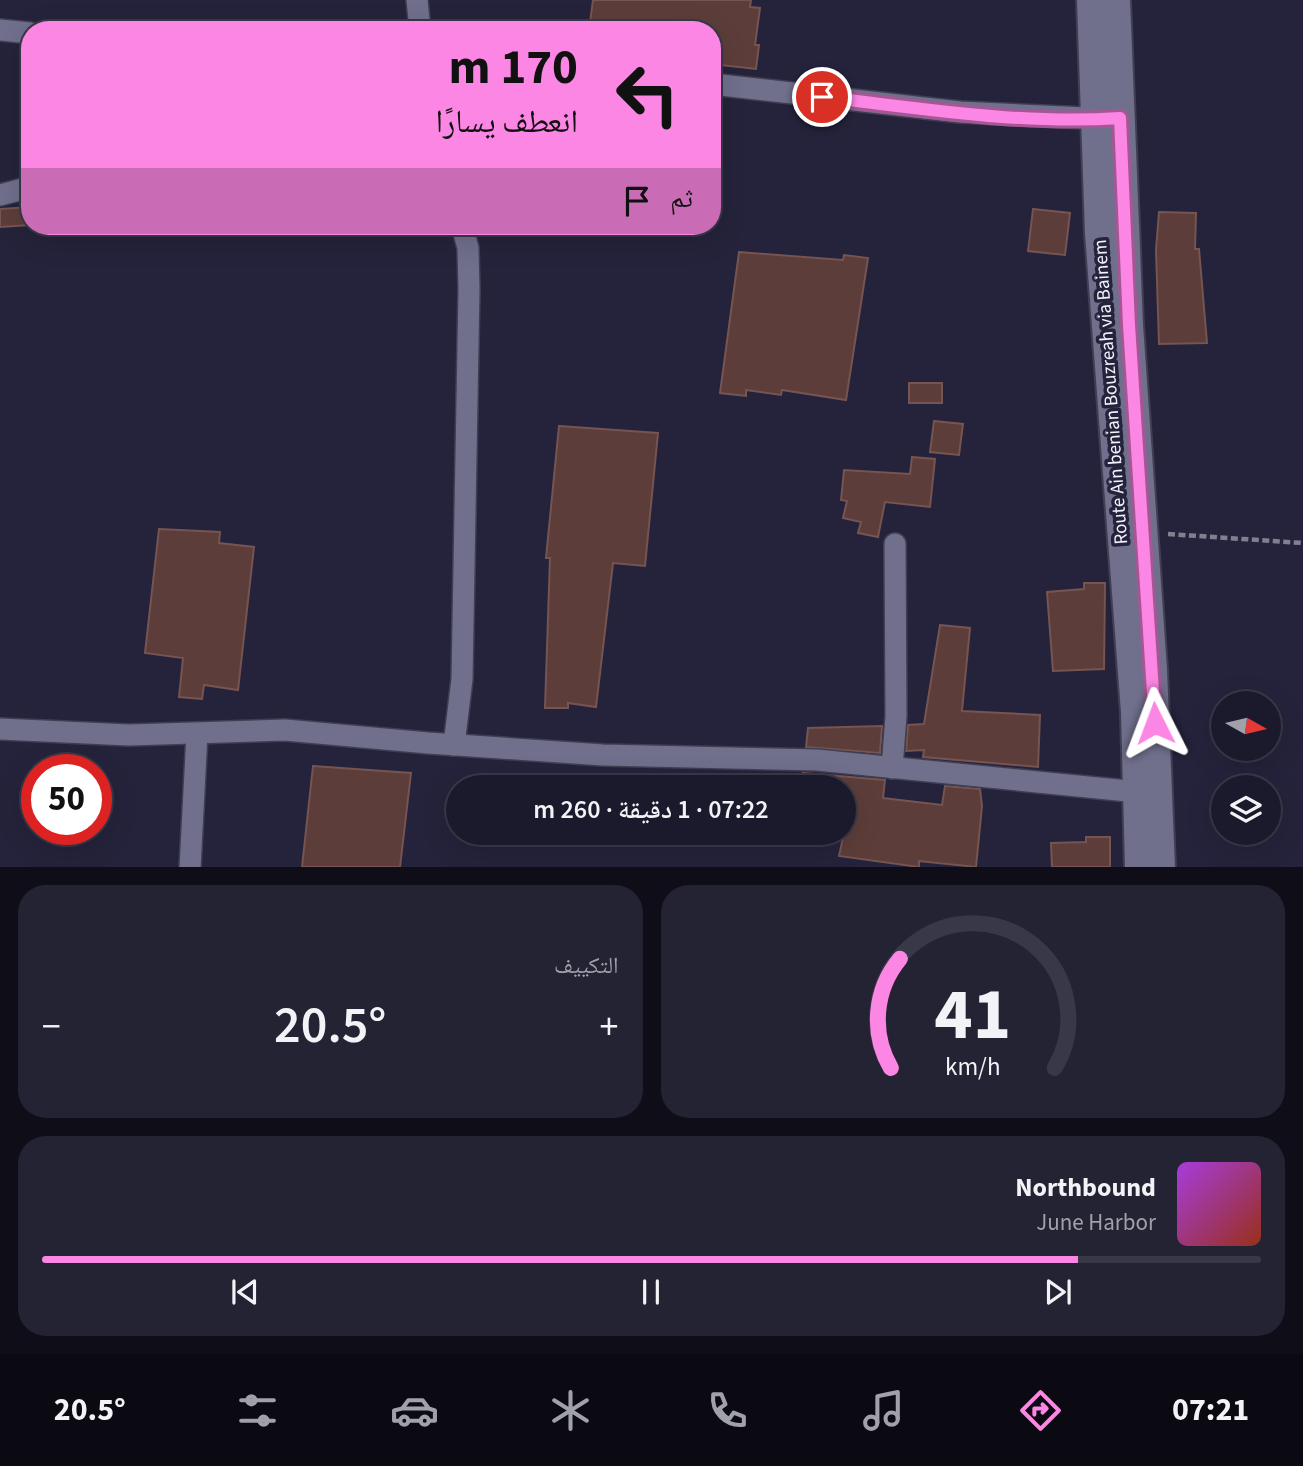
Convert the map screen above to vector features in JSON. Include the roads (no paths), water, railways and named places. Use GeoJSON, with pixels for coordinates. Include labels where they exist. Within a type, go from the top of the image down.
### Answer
{"type":"FeatureCollection","features":[{"type":"Feature","properties":{"kind":"main road","name":"Route Ain benian Bouzreah via Bainem"},"geometry":{"type":"LineString","coordinates":[[1091,0],[1108,119],[1129,325],[1153,670],[1161,867]]}},
{"type":"Feature","properties":{"kind":"main road","name":"Route Ain benian Bouzreah via Bainem"},"geometry":{"type":"LineString","coordinates":[[1116,0],[1108,119],[1106,350],[1128,611],[1138,792],[1139,867]]}},
{"type":"Feature","properties":{"kind":"street"},"geometry":{"type":"LineString","coordinates":[[416,0],[419,21]]}},
{"type":"Feature","properties":{"kind":"street"},"geometry":{"type":"LineString","coordinates":[[0,30],[21,32]]}},
{"type":"Feature","properties":{"kind":"street"},"geometry":{"type":"LineString","coordinates":[[721,85],[960,113],[1108,119]]}},
{"type":"Feature","properties":{"kind":"street"},"geometry":{"type":"LineString","coordinates":[[0,195],[21,189]]}},
{"type":"Feature","properties":{"kind":"street"},"geometry":{"type":"LineString","coordinates":[[454,745],[462,678],[463,469],[469,289],[468,248],[464,235]]}},
{"type":"Feature","properties":{"kind":"street"},"geometry":{"type":"LineString","coordinates":[[892,768],[896,716],[895,544]]}},
{"type":"Feature","properties":{"kind":"street"},"geometry":{"type":"LineString","coordinates":[[0,729],[129,736],[285,730],[603,755],[807,760],[1138,792]]}},
{"type":"Feature","properties":{"kind":"street"},"geometry":{"type":"LineString","coordinates":[[190,867],[197,734]]}}]}
